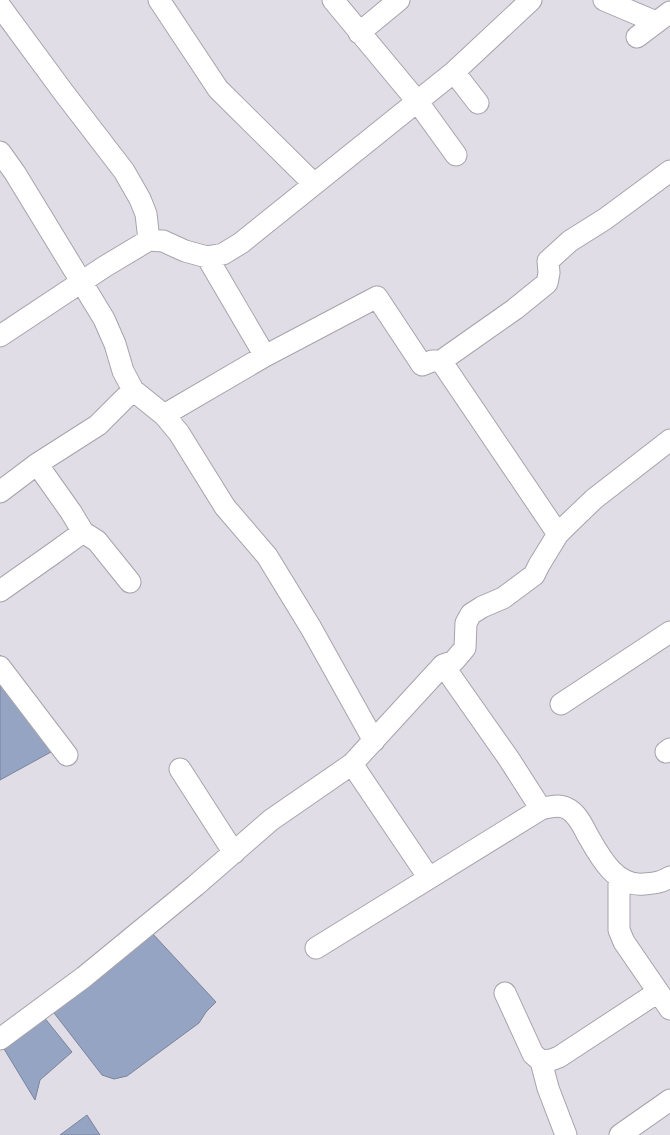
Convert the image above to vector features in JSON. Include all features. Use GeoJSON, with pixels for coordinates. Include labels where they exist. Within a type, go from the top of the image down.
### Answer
{"type":"FeatureCollection","features":[{"type":"Feature","properties":{"kind":"street"},"geometry":{"type":"LineString","coordinates":[[159,0],[218,89],[314,184]]}},
{"type":"Feature","properties":{"kind":"street"},"geometry":{"type":"LineString","coordinates":[[333,0],[417,102],[456,155]]}},
{"type":"Feature","properties":{"kind":"street"},"geometry":{"type":"LineString","coordinates":[[359,33],[399,0]]}},
{"type":"Feature","properties":{"kind":"street"},"geometry":{"type":"LineString","coordinates":[[0,336],[149,240],[163,241],[185,251],[207,257],[223,254],[240,243],[454,72],[531,0]]}},
{"type":"Feature","properties":{"kind":"street"},"geometry":{"type":"LineString","coordinates":[[604,0],[663,17]]}},
{"type":"Feature","properties":{"kind":"street"},"geometry":{"type":"LineString","coordinates":[[0,6],[124,171],[140,199],[146,214],[149,240]]}},
{"type":"Feature","properties":{"kind":"street"},"geometry":{"type":"LineString","coordinates":[[637,37],[663,17]]}},
{"type":"Feature","properties":{"kind":"street"},"geometry":{"type":"LineString","coordinates":[[454,72],[478,103]]}},
{"type":"Feature","properties":{"kind":"street"},"geometry":{"type":"LineString","coordinates":[[0,152],[19,180],[104,319],[115,344],[123,371],[133,390],[164,415],[179,433],[225,507],[267,556],[311,628],[374,740]]}},
{"type":"Feature","properties":{"kind":"street"},"geometry":{"type":"LineString","coordinates":[[164,415],[265,356],[377,296],[422,365],[432,361],[441,361],[515,309],[547,283],[549,273],[548,261],[570,241],[605,219],[670,171]]}},
{"type":"Feature","properties":{"kind":"street"},"geometry":{"type":"LineString","coordinates":[[207,257],[265,356]]}},
{"type":"Feature","properties":{"kind":"street"},"geometry":{"type":"LineString","coordinates":[[441,361],[558,534]]}},
{"type":"Feature","properties":{"kind":"street"},"geometry":{"type":"LineString","coordinates":[[0,492],[37,464],[98,426],[133,390]]}},
{"type":"Feature","properties":{"kind":"street"},"geometry":{"type":"LineString","coordinates":[[0,1039],[84,977],[195,886],[271,820],[352,764],[443,665],[454,661],[466,648],[466,623],[471,614],[482,607],[503,598],[534,575],[558,534],[569,523],[594,499],[670,440]]}},
{"type":"Feature","properties":{"kind":"street"},"geometry":{"type":"LineString","coordinates":[[37,464],[71,512],[83,532],[97,541],[130,582]]}},
{"type":"Feature","properties":{"kind":"street"},"geometry":{"type":"LineString","coordinates":[[0,592],[83,532]]}},
{"type":"Feature","properties":{"kind":"street"},"geometry":{"type":"LineString","coordinates":[[561,704],[670,632]]}},
{"type":"Feature","properties":{"kind":"street"},"geometry":{"type":"LineString","coordinates":[[443,665],[510,759],[541,809]]}},
{"type":"Feature","properties":{"kind":"street"},"geometry":{"type":"LineString","coordinates":[[0,667],[67,755]]}},
{"type":"Feature","properties":{"kind":"street"},"geometry":{"type":"LineString","coordinates":[[352,764],[429,878]]}},
{"type":"Feature","properties":{"kind":"street"},"geometry":{"type":"LineString","coordinates":[[180,769],[234,853]]}},
{"type":"Feature","properties":{"kind":"street"},"geometry":{"type":"LineString","coordinates":[[316,948],[541,809],[553,806],[566,808],[578,818],[599,857],[619,878],[638,885],[662,883],[670,877]]}},
{"type":"Feature","properties":{"kind":"street"},"geometry":{"type":"LineString","coordinates":[[619,878],[619,930],[624,942],[670,1009]]}},
{"type":"Feature","properties":{"kind":"street"},"geometry":{"type":"LineString","coordinates":[[541,1061],[559,1057],[658,992]]}},
{"type":"Feature","properties":{"kind":"street"},"geometry":{"type":"LineString","coordinates":[[505,993],[534,1054],[541,1061],[548,1088],[566,1135]]}},
{"type":"Feature","properties":{"kind":"street"},"geometry":{"type":"LineString","coordinates":[[620,1135],[670,1100]]}},
{"type":"Feature","properties":{"kind":"water"},"geometry":{"type":"Polygon","coordinates":[[[0,655],[54,743],[51,752],[0,780],[0,655]]]}},
{"type":"Feature","properties":{"kind":"water"},"geometry":{"type":"Polygon","coordinates":[[[152,933],[216,1002],[206,1012],[199,1023],[127,1076],[114,1079],[102,1075],[51,1009],[152,933]]]}},
{"type":"Feature","properties":{"kind":"water"},"geometry":{"type":"Polygon","coordinates":[[[39,1011],[72,1052],[40,1080],[35,1100],[1,1044],[39,1011]]]}},
{"type":"Feature","properties":{"kind":"water"},"geometry":{"type":"Polygon","coordinates":[[[87,1115],[100,1135],[60,1135],[87,1115]]]}}]}
